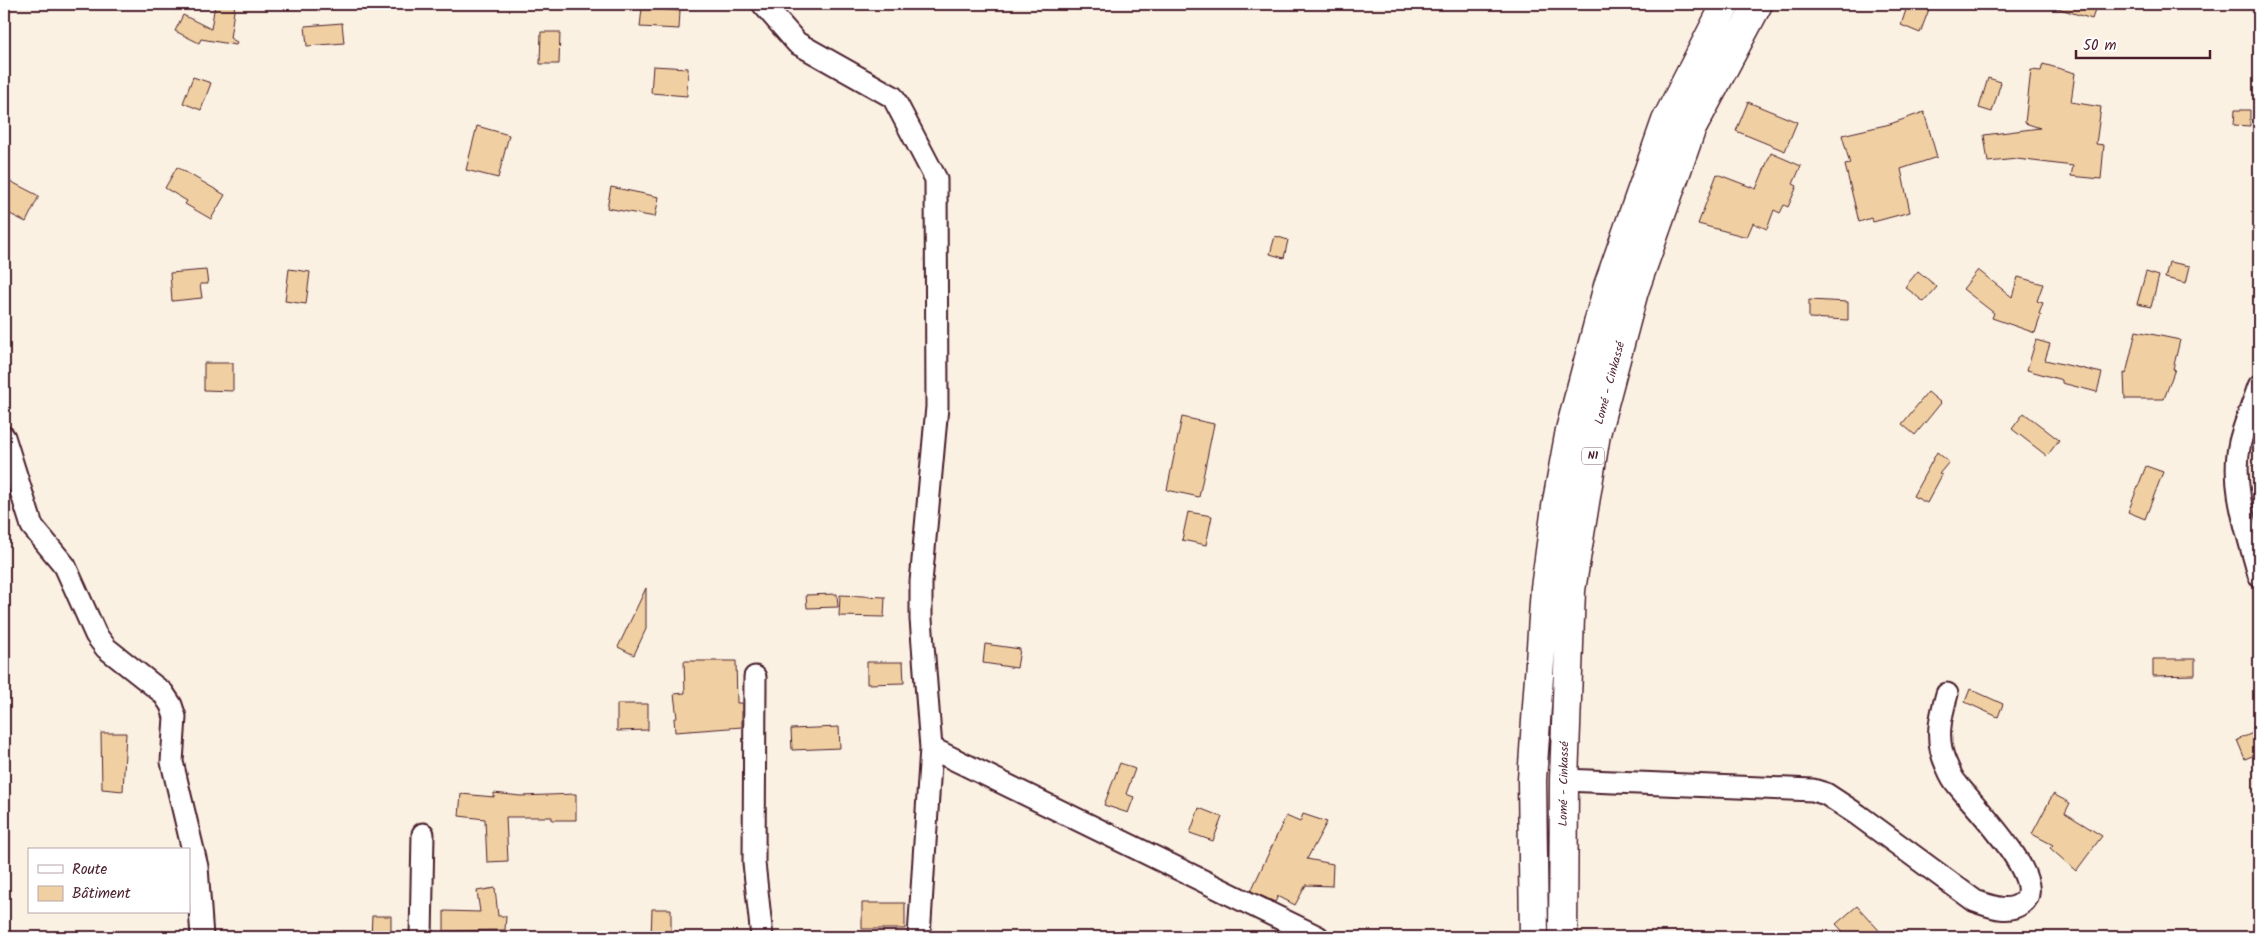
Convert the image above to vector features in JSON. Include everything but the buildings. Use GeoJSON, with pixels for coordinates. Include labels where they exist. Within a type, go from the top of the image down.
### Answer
{"type":"FeatureCollection","features":[{"type":"Feature","properties":{"kind":"highway","name":"N1"},"geometry":{"type":"LineString","coordinates":[[1534,937],[1532,780],[1545,588],[1556,507],[1570,430],[1608,286],[1666,121],[1726,4]]}},
{"type":"Feature","properties":{"kind":"highway","name":"Lomé - Cinkassé"},"geometry":{"type":"LineString","coordinates":[[1563,937],[1564,780],[1571,590],[1596,434],[1634,291],[1691,130],[1758,4]]}},
{"type":"Feature","properties":{"kind":"highway"},"geometry":{"type":"LineString","coordinates":[[1666,121],[1691,130]]}},
{"type":"Feature","properties":{"kind":"street"},"geometry":{"type":"LineString","coordinates":[[763,4],[797,43],[893,97],[936,179],[937,407],[921,582],[921,619],[931,748],[920,937]]}},
{"type":"Feature","properties":{"kind":"street"},"geometry":{"type":"LineString","coordinates":[[2259,386],[2240,443],[2238,475],[2240,502],[2259,576]]}},
{"type":"Feature","properties":{"kind":"street"},"geometry":{"type":"LineString","coordinates":[[4,437],[32,526],[65,566],[96,635],[106,648],[163,693],[171,705],[175,718],[175,731],[171,751],[172,762],[197,867],[202,937]]}},
{"type":"Feature","properties":{"kind":"street"},"geometry":{"type":"LineString","coordinates":[[755,677],[754,863],[762,937]]}},
{"type":"Feature","properties":{"kind":"street"},"geometry":{"type":"LineString","coordinates":[[1564,780],[1813,790],[1826,794],[1858,814],[1976,901],[1994,907],[2017,908],[2026,901],[2029,891],[2028,880],[2023,868],[2012,851],[1955,782],[1945,762],[1939,740],[1940,719],[1947,694]]}},
{"type":"Feature","properties":{"kind":"street"},"geometry":{"type":"LineString","coordinates":[[931,748],[1318,937]]}},
{"type":"Feature","properties":{"kind":"street"},"geometry":{"type":"LineString","coordinates":[[421,937],[422,834]]}}]}
